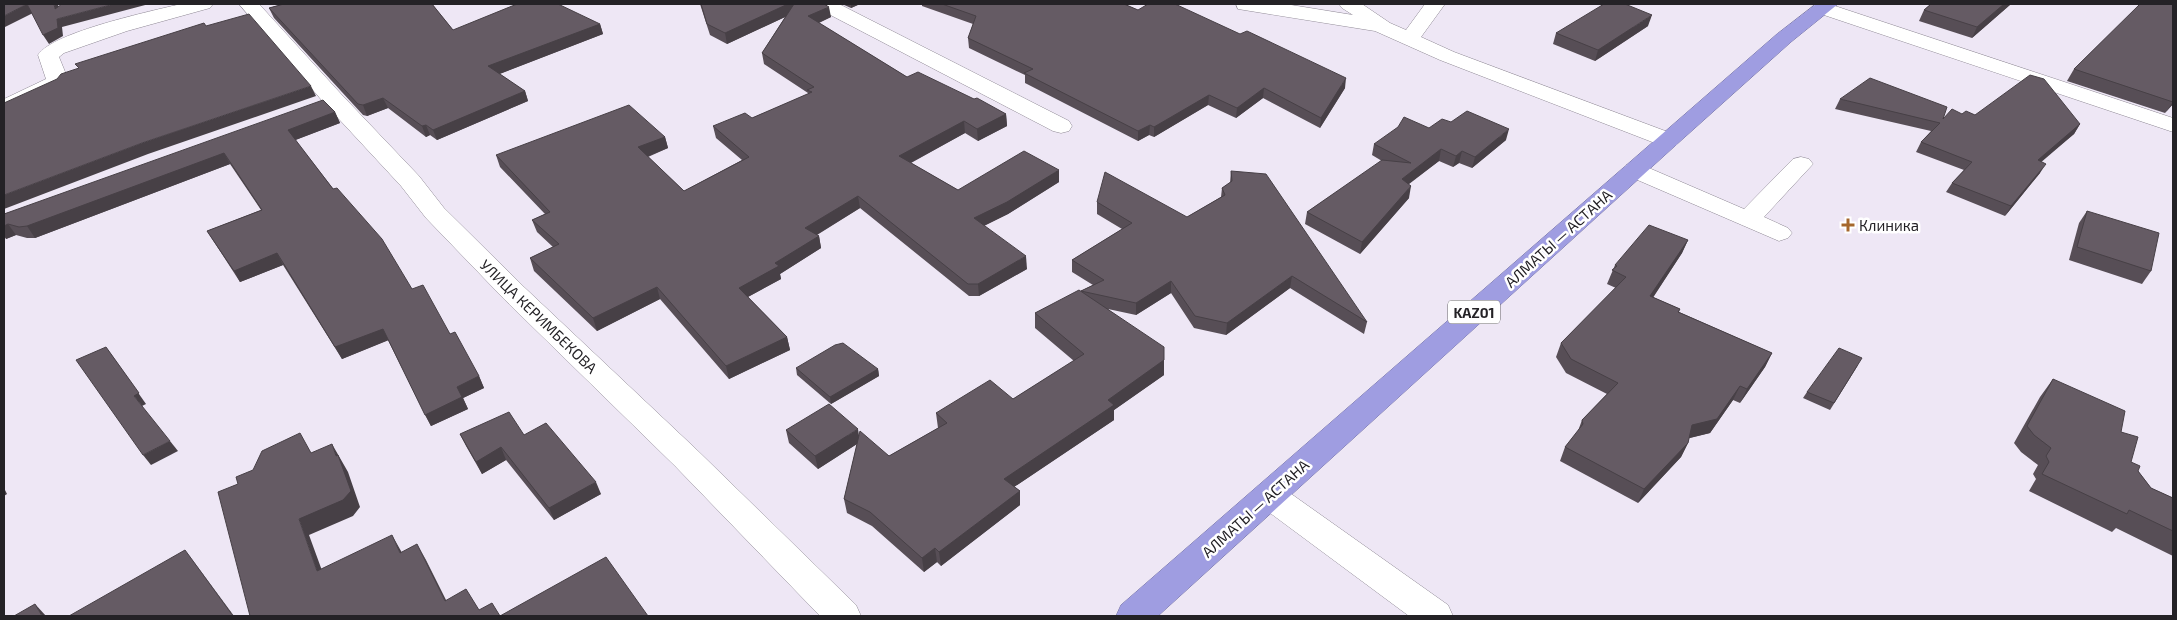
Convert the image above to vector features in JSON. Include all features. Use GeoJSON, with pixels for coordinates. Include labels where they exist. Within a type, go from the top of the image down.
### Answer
{"type":"FeatureCollection","features":[{"type":"Feature","properties":{"kind":"highway","name":"АЛМАТЫ — АСТАНА"},"geometry":{"type":"LineString","coordinates":[[1134,616],[1634,170],[1784,38],[1825,6]]}},
{"type":"Feature","properties":{"kind":"street"},"geometry":{"type":"LineString","coordinates":[[5,116],[56,82],[55,70],[48,55],[55,49],[84,38],[203,4]]}},
{"type":"Feature","properties":{"kind":"street","name":"УЛИЦА КЕРИМБЕКОВА"},"geometry":{"type":"LineString","coordinates":[[249,4],[324,102],[410,181],[435,214],[521,300],[686,458],[843,616]]}},
{"type":"Feature","properties":{"kind":"street"},"geometry":{"type":"LineString","coordinates":[[824,4],[858,12],[1061,126]]}},
{"type":"Feature","properties":{"kind":"street"},"geometry":{"type":"LineString","coordinates":[[1349,4],[1383,27],[1409,39],[1489,73],[1668,140]]}},
{"type":"Feature","properties":{"kind":"street"},"geometry":{"type":"LineString","coordinates":[[1409,39],[1435,4]]}},
{"type":"Feature","properties":{"kind":"street"},"geometry":{"type":"LineString","coordinates":[[1245,5],[1270,7],[1383,27]]}},
{"type":"Feature","properties":{"kind":"street"},"geometry":{"type":"LineString","coordinates":[[1825,6],[2173,126]]}},
{"type":"Feature","properties":{"kind":"street"},"geometry":{"type":"LineString","coordinates":[[1748,219],[1801,164]]}},
{"type":"Feature","properties":{"kind":"street"},"geometry":{"type":"LineString","coordinates":[[1634,170],[1779,233]]}},
{"type":"Feature","properties":{"kind":"street"},"geometry":{"type":"LineString","coordinates":[[1269,496],[1434,616]]}},
{"type":"Feature","properties":{"kind":"building"},"geometry":{"type":"Polygon","coordinates":[[[4,4],[27,4],[4,16],[4,4]]]}},
{"type":"Feature","properties":{"kind":"building"},"geometry":{"type":"Polygon","coordinates":[[[27,4],[54,4],[55,9],[62,4],[114,4],[57,19],[58,28],[43,35],[27,4]]]}},
{"type":"Feature","properties":{"kind":"building"},"geometry":{"type":"Polygon","coordinates":[[[284,4],[432,4],[453,30],[517,4],[558,4],[600,24],[488,66],[525,91],[433,130],[426,125],[422,126],[383,98],[363,105],[358,104],[269,8],[284,4]]]}},
{"type":"Feature","properties":{"kind":"building"},"geometry":{"type":"Polygon","coordinates":[[[701,4],[788,4],[725,33],[707,24],[701,4]]]}},
{"type":"Feature","properties":{"kind":"building"},"geometry":{"type":"Polygon","coordinates":[[[794,4],[824,4],[829,7],[808,16],[907,77],[918,72],[974,99],[977,98],[1006,114],[977,129],[964,121],[899,156],[958,190],[1024,151],[1059,170],[1007,202],[974,218],[1026,256],[978,284],[968,284],[858,196],[805,228],[819,236],[775,263],[779,266],[739,288],[787,337],[726,366],[657,287],[593,318],[530,258],[559,244],[532,220],[550,212],[496,155],[629,105],[665,137],[638,147],[684,191],[749,157],[713,126],[745,113],[752,118],[812,92],[807,90],[814,87],[762,53],[794,4]]]}},
{"type":"Feature","properties":{"kind":"building"},"geometry":{"type":"Polygon","coordinates":[[[942,4],[1124,4],[1138,10],[1148,4],[1175,4],[1240,34],[1247,31],[1346,78],[1321,118],[1264,88],[1237,108],[1209,95],[1154,127],[1150,125],[1138,131],[1024,73],[1033,69],[968,38],[976,16],[942,4]]]}},
{"type":"Feature","properties":{"kind":"building"},"geometry":{"type":"Polygon","coordinates":[[[1604,4],[1625,4],[1652,15],[1598,50],[1556,33],[1604,4]]]}},
{"type":"Feature","properties":{"kind":"building"},"geometry":{"type":"Polygon","coordinates":[[[1931,4],[2004,4],[1977,27],[1924,10],[1931,4]]]}},
{"type":"Feature","properties":{"kind":"building"},"geometry":{"type":"Polygon","coordinates":[[[2140,4],[2173,4],[2173,102],[2074,69],[2140,4]]]}},
{"type":"Feature","properties":{"kind":"building"},"geometry":{"type":"Polygon","coordinates":[[[249,14],[311,86],[142,143],[4,195],[4,103],[57,79],[61,74],[79,68],[75,64],[204,23],[206,26],[249,14]]]}},
{"type":"Feature","properties":{"kind":"building"},"geometry":{"type":"Polygon","coordinates":[[[2030,75],[2044,79],[2080,124],[2038,160],[2046,164],[2011,206],[1952,183],[1972,162],[1921,142],[1940,123],[1840,99],[1870,78],[1947,107],[1943,119],[1952,109],[1962,114],[1966,111],[1975,115],[2030,75]]]}},
{"type":"Feature","properties":{"kind":"building"},"geometry":{"type":"Polygon","coordinates":[[[323,100],[335,112],[288,130],[333,189],[337,188],[382,239],[412,289],[423,285],[450,334],[455,332],[479,376],[457,387],[462,397],[425,415],[383,329],[335,347],[277,253],[234,271],[207,231],[262,210],[224,153],[27,226],[19,227],[8,224],[4,226],[4,214],[323,100]]]}},
{"type":"Feature","properties":{"kind":"building"},"geometry":{"type":"Polygon","coordinates":[[[1467,111],[1509,129],[1475,157],[1462,151],[1456,156],[1441,149],[1402,179],[1411,186],[1362,242],[1307,212],[1382,160],[1411,163],[1374,144],[1398,127],[1404,117],[1429,128],[1442,119],[1451,122],[1467,111]]]}},
{"type":"Feature","properties":{"kind":"building"},"geometry":{"type":"Polygon","coordinates":[[[1231,171],[1266,174],[1367,322],[1292,276],[1227,323],[1195,316],[1171,281],[1136,303],[1081,291],[1104,280],[1072,260],[1132,223],[1097,202],[1105,172],[1187,217],[1225,195],[1222,188],[1232,181],[1231,171]]]}},
{"type":"Feature","properties":{"kind":"building"},"geometry":{"type":"Polygon","coordinates":[[[2087,211],[2159,233],[2151,271],[2077,247],[2087,211]]]}},
{"type":"Feature","properties":{"kind":"building"},"geometry":{"type":"Polygon","coordinates":[[[1649,225],[1688,240],[1650,296],[1680,309],[1678,312],[1772,353],[1747,389],[1740,386],[1717,419],[1692,425],[1688,443],[1644,489],[1565,447],[1583,424],[1582,420],[1618,383],[1571,359],[1561,343],[1626,277],[1612,270],[1649,225]]]}},
{"type":"Feature","properties":{"kind":"building"},"geometry":{"type":"Polygon","coordinates":[[[1079,290],[1164,347],[1164,360],[1108,400],[1114,405],[1004,479],[1020,491],[939,552],[935,548],[922,558],[870,512],[844,499],[860,431],[889,456],[947,423],[936,413],[990,380],[1013,399],[1084,354],[1035,313],[1079,290]]]}},
{"type":"Feature","properties":{"kind":"building"},"geometry":{"type":"Polygon","coordinates":[[[843,343],[878,369],[830,397],[796,368],[835,345],[843,343]]]}},
{"type":"Feature","properties":{"kind":"building"},"geometry":{"type":"Polygon","coordinates":[[[106,347],[139,393],[134,396],[170,441],[143,455],[76,360],[106,347]]]}},
{"type":"Feature","properties":{"kind":"building"},"geometry":{"type":"Polygon","coordinates":[[[1839,348],[1862,358],[1834,403],[1807,392],[1839,348]]]}},
{"type":"Feature","properties":{"kind":"building"},"geometry":{"type":"Polygon","coordinates":[[[2053,379],[2125,411],[2121,432],[2138,437],[2131,462],[2140,466],[2138,471],[2151,488],[2173,498],[2173,531],[2129,510],[2127,514],[2042,474],[2049,462],[2046,456],[2051,448],[2034,435],[2027,426],[2053,379]]]}},
{"type":"Feature","properties":{"kind":"building"},"geometry":{"type":"Polygon","coordinates":[[[829,404],[858,429],[815,456],[786,430],[829,404]]]}},
{"type":"Feature","properties":{"kind":"building"},"geometry":{"type":"Polygon","coordinates":[[[509,412],[524,435],[546,423],[596,482],[549,508],[501,447],[476,462],[460,434],[509,412]]]}},
{"type":"Feature","properties":{"kind":"building"},"geometry":{"type":"Polygon","coordinates":[[[300,433],[311,453],[332,444],[351,491],[343,500],[299,519],[317,571],[392,535],[400,553],[417,544],[445,601],[466,589],[479,610],[492,603],[500,616],[250,616],[218,492],[238,484],[236,477],[253,470],[262,451],[300,433]]]}},
{"type":"Feature","properties":{"kind":"building"},"geometry":{"type":"Polygon","coordinates":[[[185,550],[233,616],[69,616],[185,550]]]}},
{"type":"Feature","properties":{"kind":"building"},"geometry":{"type":"Polygon","coordinates":[[[606,557],[648,616],[500,616],[606,557]]]}},
{"type":"Feature","properties":{"kind":"building"},"geometry":{"type":"Polygon","coordinates":[[[35,604],[42,616],[14,616],[35,604]]]}},
{"type":"Feature","properties":{"kind":"place","name":"Клиника"},"geometry":{"type":"Point","coordinates":[1848,225]}}]}
